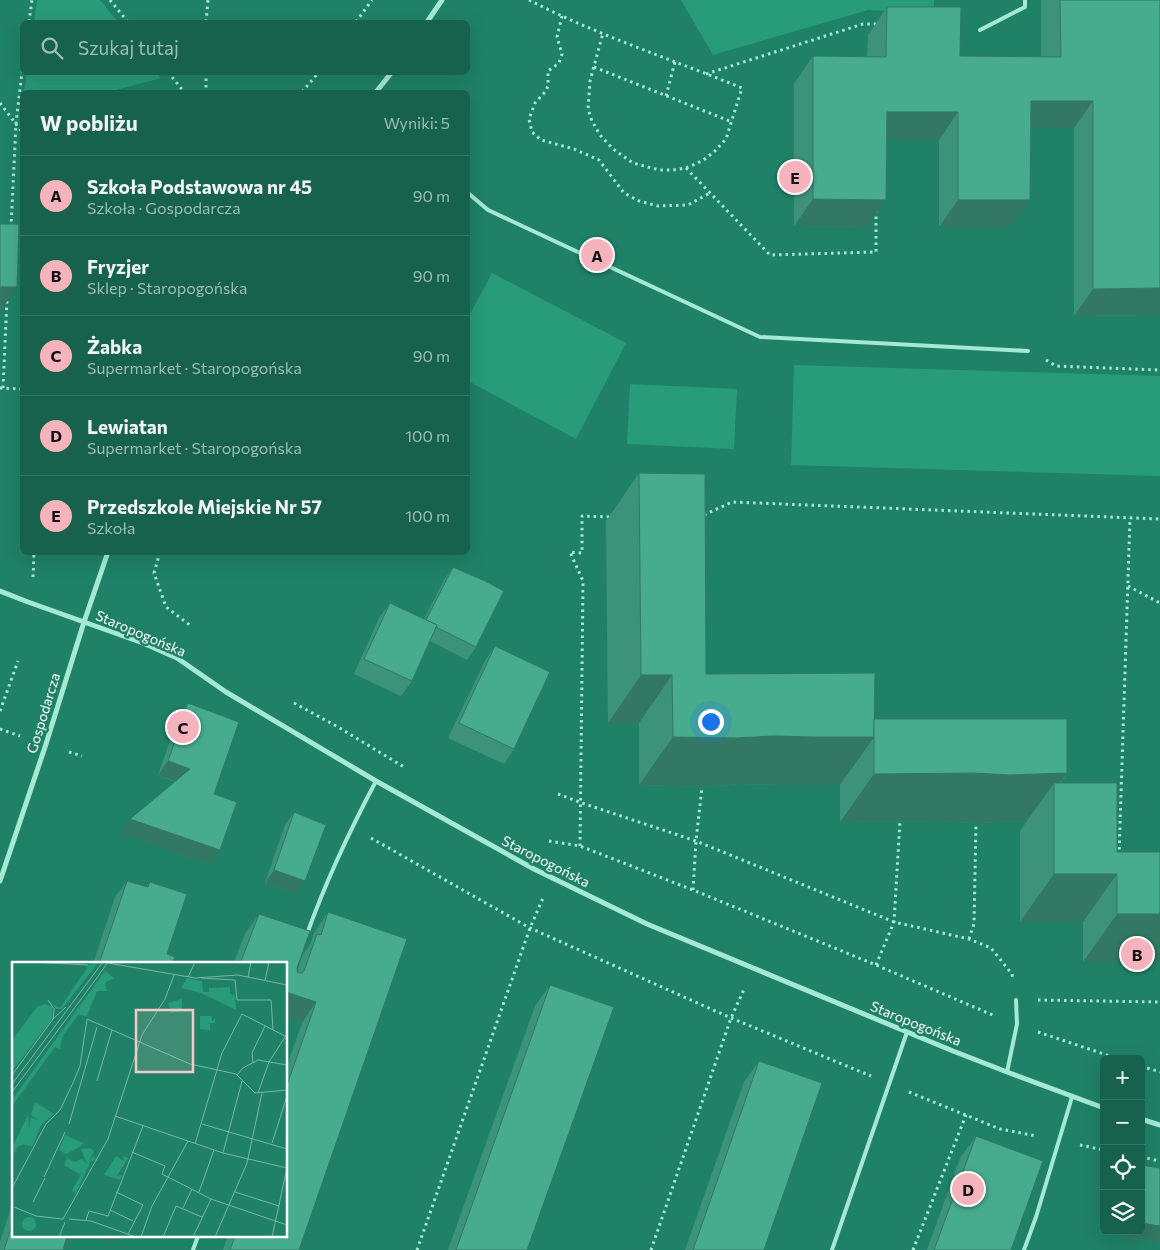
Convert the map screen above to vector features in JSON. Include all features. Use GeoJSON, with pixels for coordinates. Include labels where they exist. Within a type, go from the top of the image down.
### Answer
{"type":"FeatureCollection","features":[{"type":"Feature","properties":{"kind":"street"},"geometry":{"type":"LineString","coordinates":[[428,20],[442,0]]}},
{"type":"Feature","properties":{"kind":"street"},"geometry":{"type":"LineString","coordinates":[[378,90],[390,75]]}},
{"type":"Feature","properties":{"kind":"street","name":"Gospodarcza"},"geometry":{"type":"LineString","coordinates":[[0,881],[107,555]]}},
{"type":"Feature","properties":{"kind":"street","name":"Staropogońska"},"geometry":{"type":"LineString","coordinates":[[0,591],[177,658],[226,692],[376,781],[534,869],[648,924],[1007,1072],[1100,1107]]}},
{"type":"Feature","properties":{"kind":"street"},"geometry":{"type":"LineString","coordinates":[[1145,1120],[1160,1125]]}},
{"type":"Feature","properties":{"kind":"lane"},"geometry":{"type":"LineString","coordinates":[[980,30],[1025,7],[1025,0]]}},
{"type":"Feature","properties":{"kind":"lane"},"geometry":{"type":"LineString","coordinates":[[470,195],[488,210],[760,337],[1028,351]]}},
{"type":"Feature","properties":{"kind":"lane"},"geometry":{"type":"LineString","coordinates":[[305,938],[318,903],[376,781]]}},
{"type":"Feature","properties":{"kind":"lane"},"geometry":{"type":"LineString","coordinates":[[1007,1072],[1017,1024],[1016,1000]]}},
{"type":"Feature","properties":{"kind":"lane"},"geometry":{"type":"LineString","coordinates":[[832,1250],[908,1032]]}},
{"type":"Feature","properties":{"kind":"lane"},"geometry":{"type":"LineString","coordinates":[[1024,1250],[1036,1217],[1072,1097]]}},
{"type":"Feature","properties":{"kind":"lane"},"geometry":{"type":"LineString","coordinates":[[193,1250],[197,1238]]}},
{"type":"Feature","properties":{"kind":"path"},"geometry":{"type":"LineString","coordinates":[[29,20],[32,0]]}},
{"type":"Feature","properties":{"kind":"path"},"geometry":{"type":"LineString","coordinates":[[110,0],[126,20]]}},
{"type":"Feature","properties":{"kind":"path"},"geometry":{"type":"LineString","coordinates":[[206,20],[208,0]]}},
{"type":"Feature","properties":{"kind":"path"},"geometry":{"type":"LineString","coordinates":[[357,20],[372,0]]}},
{"type":"Feature","properties":{"kind":"path"},"geometry":{"type":"LineString","coordinates":[[529,0],[603,33],[742,88],[726,138],[714,152],[702,161],[686,168],[659,170],[633,163],[600,136],[588,109],[590,81],[603,33]]}},
{"type":"Feature","properties":{"kind":"path"},"geometry":{"type":"LineString","coordinates":[[562,16],[556,37],[562,54],[558,63],[548,71],[548,86],[535,103],[529,119],[532,132],[541,140],[574,149],[599,160],[624,193],[639,201],[658,206],[688,205],[710,193]]}},
{"type":"Feature","properties":{"kind":"path"},"geometry":{"type":"LineString","coordinates":[[705,74],[863,24],[882,24]]}},
{"type":"Feature","properties":{"kind":"path"},"geometry":{"type":"LineString","coordinates":[[666,96],[675,62]]}},
{"type":"Feature","properties":{"kind":"path"},"geometry":{"type":"LineString","coordinates":[[594,67],[732,122]]}},
{"type":"Feature","properties":{"kind":"path"},"geometry":{"type":"LineString","coordinates":[[10,231],[16,123],[22,75]]}},
{"type":"Feature","properties":{"kind":"path"},"geometry":{"type":"LineString","coordinates":[[170,75],[182,90]]}},
{"type":"Feature","properties":{"kind":"path"},"geometry":{"type":"LineString","coordinates":[[206,75],[206,90]]}},
{"type":"Feature","properties":{"kind":"path"},"geometry":{"type":"LineString","coordinates":[[304,90],[316,75]]}},
{"type":"Feature","properties":{"kind":"path"},"geometry":{"type":"LineString","coordinates":[[0,103],[20,129]]}},
{"type":"Feature","properties":{"kind":"path"},"geometry":{"type":"LineString","coordinates":[[686,168],[770,255],[876,252],[876,204]]}},
{"type":"Feature","properties":{"kind":"path"},"geometry":{"type":"LineString","coordinates":[[8,290],[2,388],[20,389]]}},
{"type":"Feature","properties":{"kind":"path"},"geometry":{"type":"LineString","coordinates":[[1028,351],[1056,366],[1160,370]]}},
{"type":"Feature","properties":{"kind":"path"},"geometry":{"type":"LineString","coordinates":[[700,517],[732,502],[1160,519]]}},
{"type":"Feature","properties":{"kind":"path"},"geometry":{"type":"LineString","coordinates":[[580,846],[582,803],[583,581],[570,552],[582,552],[582,516],[621,517]]}},
{"type":"Feature","properties":{"kind":"path"},"geometry":{"type":"LineString","coordinates":[[1119,865],[1130,518]]}},
{"type":"Feature","properties":{"kind":"path"},"geometry":{"type":"LineString","coordinates":[[33,578],[34,555]]}},
{"type":"Feature","properties":{"kind":"path"},"geometry":{"type":"LineString","coordinates":[[159,555],[154,573],[166,607],[191,626]]}},
{"type":"Feature","properties":{"kind":"path"},"geometry":{"type":"LineString","coordinates":[[1128,586],[1160,603]]}},
{"type":"Feature","properties":{"kind":"path"},"geometry":{"type":"LineString","coordinates":[[0,711],[18,661]]}},
{"type":"Feature","properties":{"kind":"path"},"geometry":{"type":"LineString","coordinates":[[294,703],[404,767]]}},
{"type":"Feature","properties":{"kind":"path"},"geometry":{"type":"LineString","coordinates":[[0,729],[20,736]]}},
{"type":"Feature","properties":{"kind":"path"},"geometry":{"type":"LineString","coordinates":[[69,752],[82,756]]}},
{"type":"Feature","properties":{"kind":"path"},"geometry":{"type":"LineString","coordinates":[[693,890],[702,787]]}},
{"type":"Feature","properties":{"kind":"path"},"geometry":{"type":"LineString","coordinates":[[558,794],[696,841],[894,922],[969,938],[991,948],[1012,974],[1016,1000],[1160,1002]]}},
{"type":"Feature","properties":{"kind":"path"},"geometry":{"type":"LineString","coordinates":[[356,820],[363,834],[530,928],[731,1018],[1000,1129],[1059,1141]]}},
{"type":"Feature","properties":{"kind":"path"},"geometry":{"type":"LineString","coordinates":[[876,965],[894,922],[900,822]]}},
{"type":"Feature","properties":{"kind":"path"},"geometry":{"type":"LineString","coordinates":[[969,938],[974,924],[976,823]]}},
{"type":"Feature","properties":{"kind":"path"},"geometry":{"type":"LineString","coordinates":[[549,841],[580,846],[693,890],[1017,1024],[1107,1055]]}},
{"type":"Feature","properties":{"kind":"path"},"geometry":{"type":"LineString","coordinates":[[417,1250],[530,928],[552,878]]}},
{"type":"Feature","properties":{"kind":"path"},"geometry":{"type":"LineString","coordinates":[[650,1250],[731,1018],[754,968]]}},
{"type":"Feature","properties":{"kind":"path"},"geometry":{"type":"LineString","coordinates":[[1145,1067],[1160,1072]]}},
{"type":"Feature","properties":{"kind":"path"},"geometry":{"type":"LineString","coordinates":[[913,1250],[966,1115]]}},
{"type":"Feature","properties":{"kind":"path"},"geometry":{"type":"LineString","coordinates":[[1145,1158],[1160,1161]]}},
{"type":"Feature","properties":{"kind":"green space"},"geometry":{"type":"Polygon","coordinates":[[[37,0],[100,0],[116,20],[34,20],[37,0]]]}},
{"type":"Feature","properties":{"kind":"green space"},"geometry":{"type":"Polygon","coordinates":[[[681,0],[934,0],[934,13],[868,10],[713,55],[681,0]]]}},
{"type":"Feature","properties":{"kind":"green space"},"geometry":{"type":"Polygon","coordinates":[[[27,75],[159,75],[161,78],[116,90],[24,90],[27,75]]]}},
{"type":"Feature","properties":{"kind":"green space"},"geometry":{"type":"Polygon","coordinates":[[[492,273],[626,343],[576,439],[470,382],[470,314],[492,273]]]}},
{"type":"Feature","properties":{"kind":"green space"},"geometry":{"type":"Polygon","coordinates":[[[794,365],[1160,376],[1160,476],[791,465],[794,365]]]}},
{"type":"Feature","properties":{"kind":"green space"},"geometry":{"type":"Polygon","coordinates":[[[630,384],[737,389],[734,449],[627,444],[630,384]]]}},
{"type":"Feature","properties":{"kind":"building"},"geometry":{"type":"Polygon","coordinates":[[[1060,0],[1160,0],[1160,288],[1093,289],[1093,101],[1031,101],[1030,200],[958,200],[958,112],[887,112],[886,200],[813,199],[813,56],[886,57],[887,7],[961,7],[960,56],[1061,57],[1060,0]]]}},
{"type":"Feature","properties":{"kind":"building"},"geometry":{"type":"Polygon","coordinates":[[[0,224],[19,224],[17,287],[0,287],[0,224]]]}},
{"type":"Feature","properties":{"kind":"building"},"geometry":{"type":"Polygon","coordinates":[[[639,473],[705,474],[706,674],[875,673],[874,737],[673,737],[672,675],[641,675],[639,473]]]}},
{"type":"Feature","properties":{"kind":"building"},"geometry":{"type":"Polygon","coordinates":[[[453,567],[504,591],[476,647],[426,620],[453,567]]]}},
{"type":"Feature","properties":{"kind":"building"},"geometry":{"type":"Polygon","coordinates":[[[390,603],[437,625],[412,681],[364,659],[390,603]]]}},
{"type":"Feature","properties":{"kind":"building"},"geometry":{"type":"Polygon","coordinates":[[[495,646],[550,672],[514,749],[459,723],[495,646]]]}},
{"type":"Feature","properties":{"kind":"building"},"geometry":{"type":"Polygon","coordinates":[[[188,703],[239,722],[214,794],[237,802],[220,850],[130,819],[190,769],[168,761],[188,703]]]}},
{"type":"Feature","properties":{"kind":"building"},"geometry":{"type":"Polygon","coordinates":[[[874,719],[1067,719],[1067,773],[1010,775],[973,773],[874,774],[874,719]]]}},
{"type":"Feature","properties":{"kind":"building"},"geometry":{"type":"Polygon","coordinates":[[[1054,783],[1117,783],[1117,852],[1160,852],[1160,914],[1117,914],[1117,874],[1054,874],[1054,783]]]}},
{"type":"Feature","properties":{"kind":"building"},"geometry":{"type":"Polygon","coordinates":[[[294,812],[326,825],[305,881],[274,870],[294,812]]]}},
{"type":"Feature","properties":{"kind":"building"},"geometry":{"type":"Polygon","coordinates":[[[127,881],[148,887],[150,882],[187,894],[167,954],[175,957],[173,962],[100,962],[127,881]]]}},
{"type":"Feature","properties":{"kind":"building"},"geometry":{"type":"Polygon","coordinates":[[[328,912],[407,939],[299,1250],[230,1250],[234,1238],[288,1238],[288,1082],[316,1002],[288,993],[288,962],[241,962],[259,914],[310,931],[297,968],[299,973],[304,971],[317,934],[321,935],[328,912]]]}},
{"type":"Feature","properties":{"kind":"building"},"geometry":{"type":"Polygon","coordinates":[[[550,985],[614,1007],[527,1250],[456,1250],[550,985]]]}},
{"type":"Feature","properties":{"kind":"building"},"geometry":{"type":"Polygon","coordinates":[[[759,1061],[822,1083],[764,1250],[693,1250],[759,1061]]]}},
{"type":"Feature","properties":{"kind":"building"},"geometry":{"type":"Polygon","coordinates":[[[976,1136],[1043,1161],[1011,1250],[934,1250],[976,1136]]]}},
{"type":"Feature","properties":{"kind":"building"},"geometry":{"type":"Polygon","coordinates":[[[1145,1166],[1160,1168],[1160,1226],[1145,1224],[1145,1166]]]}},
{"type":"Feature","properties":{"kind":"building"},"geometry":{"type":"Polygon","coordinates":[[[12,1225],[12,1238],[66,1238],[63,1250],[4,1250],[12,1225]]]}},
{"type":"Feature","properties":{"kind":"place","name":"Przedszkole Miejskie Nr 57"},"geometry":{"type":"Point","coordinates":[795,177]}},
{"type":"Feature","properties":{"kind":"place","name":"Szkoła Podstawowa nr 45"},"geometry":{"type":"Point","coordinates":[597,255]}},
{"type":"Feature","properties":{"kind":"place","name":"Żabka"},"geometry":{"type":"Point","coordinates":[183,727]}},
{"type":"Feature","properties":{"kind":"place","name":"Fryzjer"},"geometry":{"type":"Point","coordinates":[1137,954]}},
{"type":"Feature","properties":{"kind":"place","name":"Lewiatan"},"geometry":{"type":"Point","coordinates":[968,1189]}}]}
